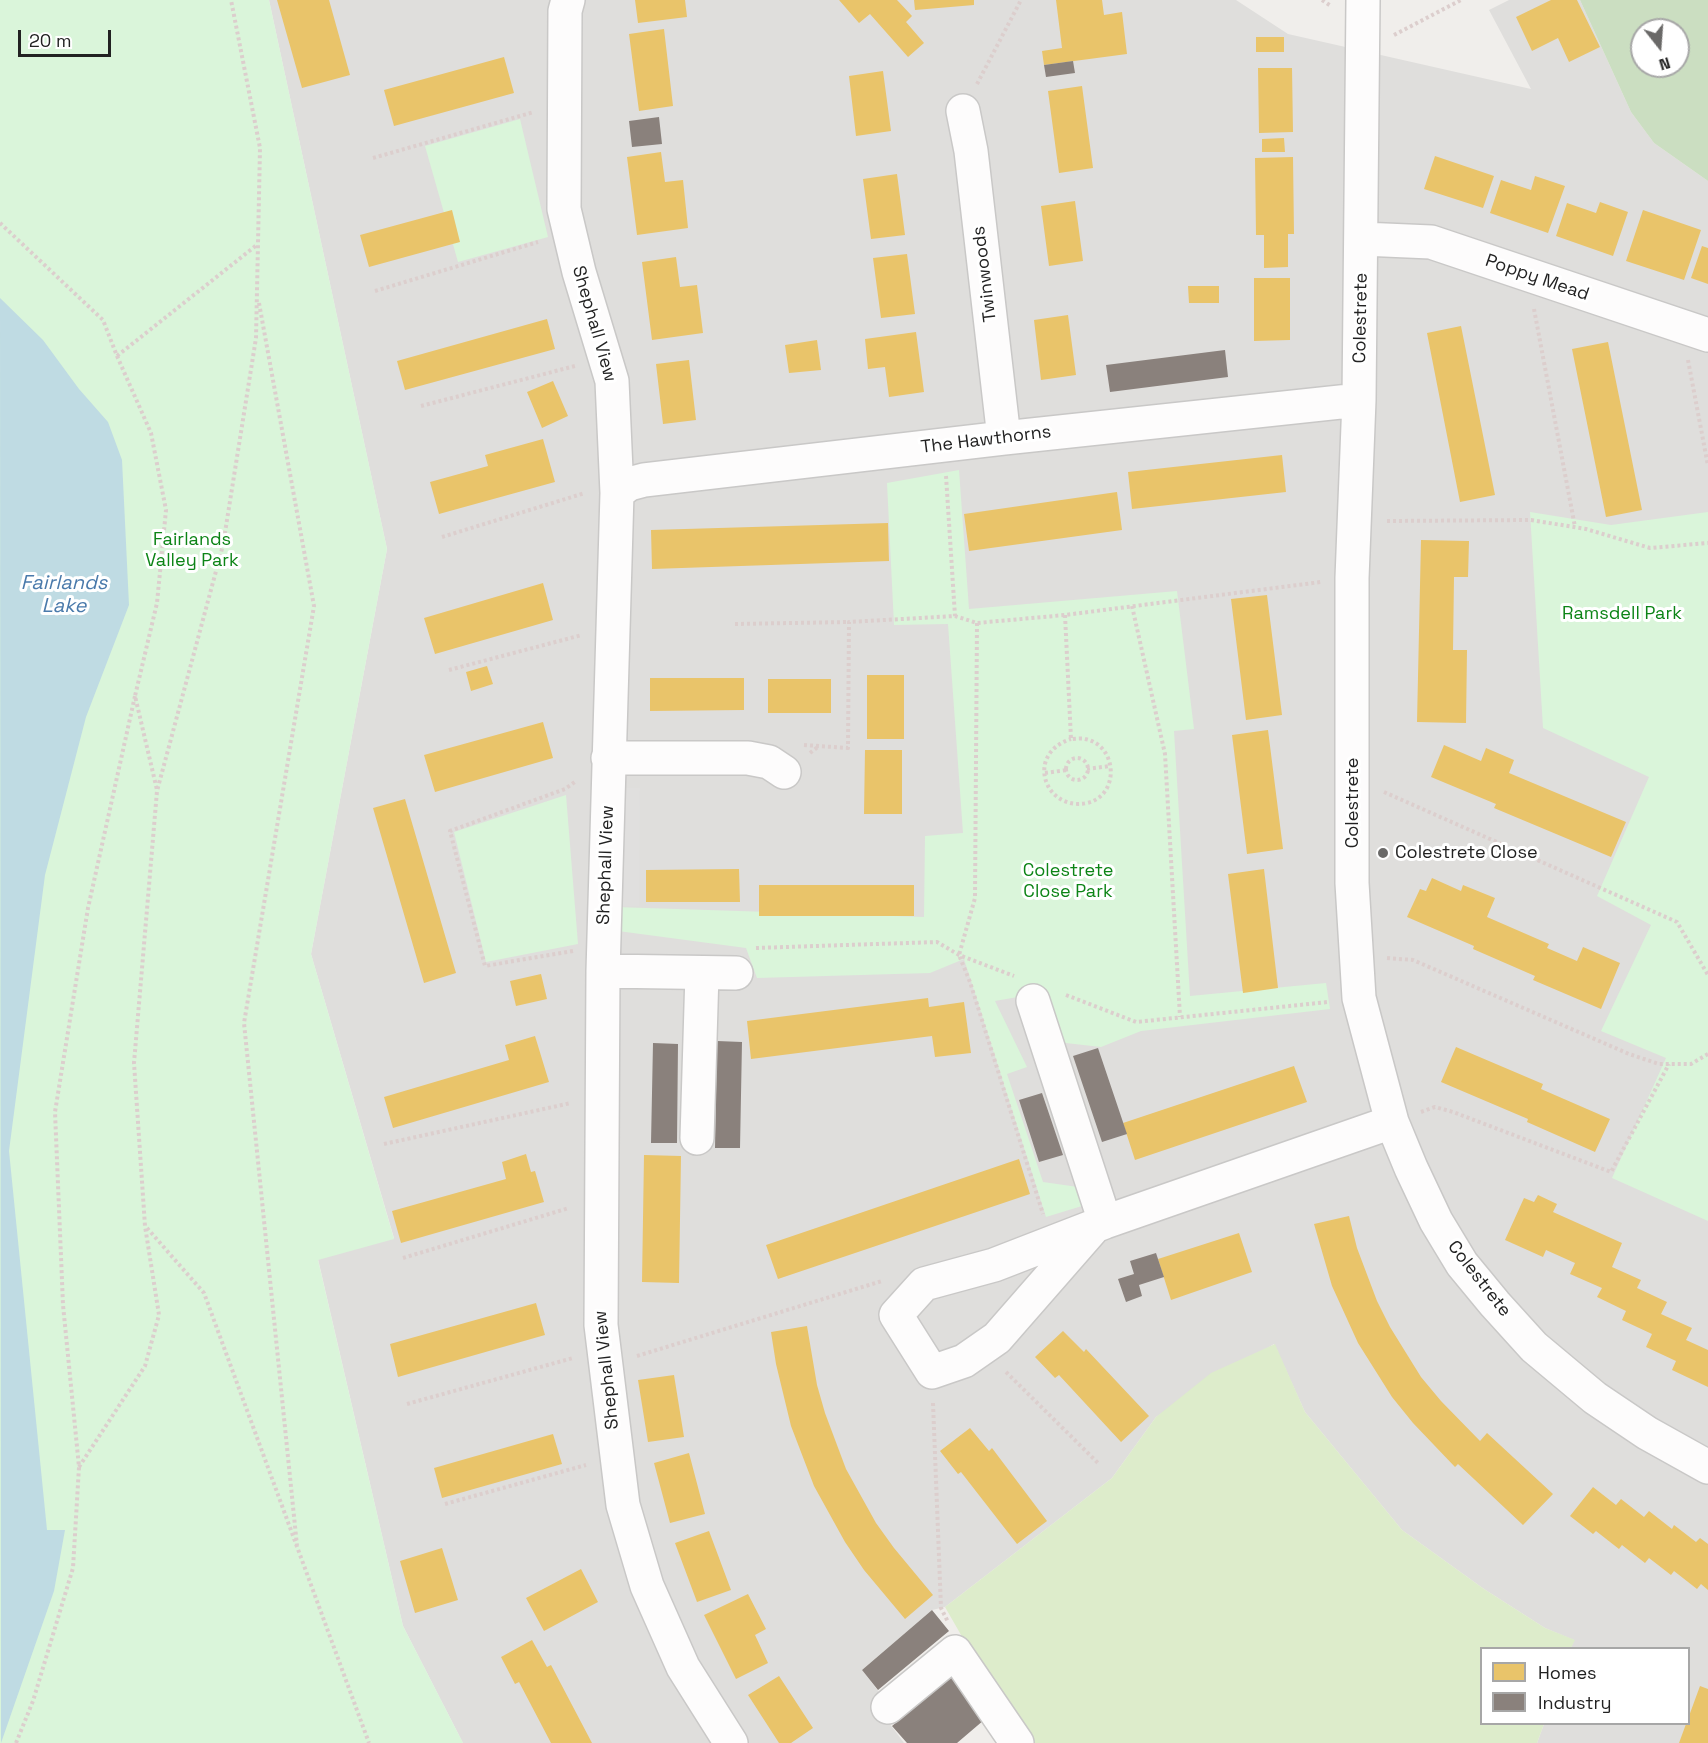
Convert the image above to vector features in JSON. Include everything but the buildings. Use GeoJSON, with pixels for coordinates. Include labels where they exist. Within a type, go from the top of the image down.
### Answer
{"type":"FeatureCollection","features":[{"type":"Feature","properties":{"kind":"street","name":"Shephall View"},"geometry":{"type":"LineString","coordinates":[[568,0],[565,11],[564,209],[579,272],[612,381],[616,488],[603,958],[601,1198],[603,1358],[623,1505],[647,1586],[683,1667],[731,1743]]}},
{"type":"Feature","properties":{"kind":"street","name":"Colestrete"},"geometry":{"type":"LineString","coordinates":[[1363,0],[1359,399],[1352,578],[1352,883],[1359,998],[1392,1122],[1436,1221],[1462,1264],[1534,1347],[1595,1398],[1647,1433],[1708,1467]]}},
{"type":"Feature","properties":{"kind":"street","name":"Twinwoods"},"geometry":{"type":"LineString","coordinates":[[963,111],[970,151],[1004,438]]}},
{"type":"Feature","properties":{"kind":"street","name":"Poppy Mead"},"geometry":{"type":"LineString","coordinates":[[1362,239],[1431,242],[1698,332]]}},
{"type":"Feature","properties":{"kind":"street","name":"The Hawthorns"},"geometry":{"type":"LineString","coordinates":[[616,488],[644,480],[1359,399]]}},
{"type":"Feature","properties":{"kind":"street"},"geometry":{"type":"LineString","coordinates":[[608,758],[748,758],[769,762],[790,759]]}},
{"type":"Feature","properties":{"kind":"street"},"geometry":{"type":"LineString","coordinates":[[603,958],[702,973],[736,974]]}},
{"type":"Feature","properties":{"kind":"street"},"geometry":{"type":"LineString","coordinates":[[698,1138],[702,973]]}},
{"type":"Feature","properties":{"kind":"street"},"geometry":{"type":"LineString","coordinates":[[1033,1000],[1099,1225]]}},
{"type":"Feature","properties":{"kind":"street"},"geometry":{"type":"LineString","coordinates":[[1099,1225],[997,1338],[964,1362],[932,1372],[896,1316],[924,1284],[994,1265],[1099,1225],[1392,1122]]}},
{"type":"Feature","properties":{"kind":"street"},"geometry":{"type":"LineString","coordinates":[[888,1707],[955,1652],[1017,1743]]}},
{"type":"Feature","properties":{"kind":"path"},"geometry":{"type":"LineString","coordinates":[[79,1467],[145,1366],[159,1315],[146,1226],[134,1063],[157,791],[223,545],[256,338],[260,148],[231,0]]}},
{"type":"Feature","properties":{"kind":"path"},"geometry":{"type":"LineString","coordinates":[[963,111],[1021,0]]}},
{"type":"Feature","properties":{"kind":"path"},"geometry":{"type":"LineString","coordinates":[[1364,42],[1393,35],[1461,0]]}},
{"type":"Feature","properties":{"kind":"path"},"geometry":{"type":"LineString","coordinates":[[373,158],[565,103]]}},
{"type":"Feature","properties":{"kind":"path"},"geometry":{"type":"LineString","coordinates":[[0,223],[103,320],[151,433],[166,510],[157,603],[88,908],[55,1112],[63,1305],[79,1467],[73,1568],[33,1701],[16,1743]]}},
{"type":"Feature","properties":{"kind":"path"},"geometry":{"type":"LineString","coordinates":[[375,291],[570,233]]}},
{"type":"Feature","properties":{"kind":"path"},"geometry":{"type":"LineString","coordinates":[[117,356],[258,243]]}},
{"type":"Feature","properties":{"kind":"path"},"geometry":{"type":"LineString","coordinates":[[1535,278],[1531,292],[1575,527]]}},
{"type":"Feature","properties":{"kind":"path"},"geometry":{"type":"LineString","coordinates":[[257,294],[314,606],[244,1023],[297,1546]]}},
{"type":"Feature","properties":{"kind":"path"},"geometry":{"type":"LineString","coordinates":[[1698,332],[1684,342],[1708,466]]}},
{"type":"Feature","properties":{"kind":"path"},"geometry":{"type":"LineString","coordinates":[[421,406],[605,358]]}},
{"type":"Feature","properties":{"kind":"path"},"geometry":{"type":"LineString","coordinates":[[943,446],[955,616]]}},
{"type":"Feature","properties":{"kind":"path"},"geometry":{"type":"LineString","coordinates":[[442,537],[616,488]]}},
{"type":"Feature","properties":{"kind":"path"},"geometry":{"type":"LineString","coordinates":[[1353,522],[1532,520],[1575,527],[1650,548],[1708,543]]}},
{"type":"Feature","properties":{"kind":"path"},"geometry":{"type":"LineString","coordinates":[[735,624],[849,622],[955,616],[977,623],[1065,615],[1352,578]]}},
{"type":"Feature","properties":{"kind":"path"},"geometry":{"type":"LineString","coordinates":[[1132,606],[1165,754],[1180,1017]]}},
{"type":"Feature","properties":{"kind":"path"},"geometry":{"type":"LineString","coordinates":[[1065,615],[1071,739]]}},
{"type":"Feature","properties":{"kind":"path"},"geometry":{"type":"LineString","coordinates":[[790,759],[819,746],[848,748],[849,622]]}},
{"type":"Feature","properties":{"kind":"path"},"geometry":{"type":"LineString","coordinates":[[977,623],[975,898],[959,955],[970,982],[1044,1218]]}},
{"type":"Feature","properties":{"kind":"path"},"geometry":{"type":"LineString","coordinates":[[449,670],[573,636],[612,632]]}},
{"type":"Feature","properties":{"kind":"path"},"geometry":{"type":"LineString","coordinates":[[135,696],[157,791]]}},
{"type":"Feature","properties":{"kind":"path"},"geometry":{"type":"LineString","coordinates":[[1085,738],[1103,749],[1110,766],[1111,775],[1106,792],[1086,804],[1064,802],[1057,798],[1047,783],[1044,765],[1049,752],[1059,743],[1085,738]]}},
{"type":"Feature","properties":{"kind":"path"},"geometry":{"type":"LineString","coordinates":[[790,759],[819,746]]}},
{"type":"Feature","properties":{"kind":"path"},"geometry":{"type":"LineString","coordinates":[[603,958],[485,966],[450,831],[565,789],[608,758]]}},
{"type":"Feature","properties":{"kind":"path"},"geometry":{"type":"LineString","coordinates":[[1074,758],[1083,759],[1085,775],[1079,780],[1070,778],[1067,770],[1067,763],[1074,758]]}},
{"type":"Feature","properties":{"kind":"path"},"geometry":{"type":"LineString","coordinates":[[1079,760],[1086,769],[1084,774],[1078,778],[1071,776],[1068,767],[1071,762],[1079,760]]}},
{"type":"Feature","properties":{"kind":"path"},"geometry":{"type":"LineString","coordinates":[[1086,769],[1110,766]]}},
{"type":"Feature","properties":{"kind":"path"},"geometry":{"type":"LineString","coordinates":[[1045,773],[1067,770]]}},
{"type":"Feature","properties":{"kind":"path"},"geometry":{"type":"LineString","coordinates":[[1353,787],[1389,792],[1677,922],[1708,975]]}},
{"type":"Feature","properties":{"kind":"path"},"geometry":{"type":"LineString","coordinates":[[1356,961],[1389,957],[1413,960],[1629,1054],[1659,1064],[1691,1064],[1708,1054]]}},
{"type":"Feature","properties":{"kind":"path"},"geometry":{"type":"LineString","coordinates":[[1392,1122],[1435,1107],[1611,1172],[1669,1064]]}},
{"type":"Feature","properties":{"kind":"path"},"geometry":{"type":"LineString","coordinates":[[384,1144],[602,1096]]}},
{"type":"Feature","properties":{"kind":"path"},"geometry":{"type":"LineString","coordinates":[[403,1258],[601,1198]]}},
{"type":"Feature","properties":{"kind":"path"},"geometry":{"type":"LineString","coordinates":[[146,1226],[204,1293],[369,1743]]}},
{"type":"Feature","properties":{"kind":"path"},"geometry":{"type":"LineString","coordinates":[[406,1404],[603,1358],[889,1278]]}},
{"type":"Feature","properties":{"kind":"path"},"geometry":{"type":"LineString","coordinates":[[982,1348],[1099,1464]]}},
{"type":"Feature","properties":{"kind":"path"},"geometry":{"type":"LineString","coordinates":[[932,1372],[941,1608],[954,1634],[955,1652]]}},
{"type":"Feature","properties":{"kind":"path"},"geometry":{"type":"LineString","coordinates":[[445,1504],[616,1456]]}},
{"type":"Feature","properties":{"kind":"shaded area"},"geometry":{"type":"Polygon","coordinates":[[[269,0],[1236,0],[1288,34],[1531,89],[1489,10],[1509,0],[1580,0],[1631,112],[1654,143],[1708,181],[1708,1743],[1537,1743],[1544,1725],[1690,1725],[1690,1647],[1571,1647],[1574,1640],[1545,1628],[1484,1589],[1402,1530],[1305,1412],[1274,1344],[1156,1417],[1112,1478],[945,1607],[932,1610],[862,1670],[882,1696],[875,1704],[904,1743],[463,1743],[403,1626],[318,1259],[394,1238],[311,954],[387,549],[269,0]]]}},
{"type":"Feature","properties":{"kind":"shaded area"},"geometry":{"type":"Polygon","coordinates":[[[617,788],[640,788],[639,906],[616,906],[617,788]]]}},
{"type":"Feature","properties":{"kind":"green space","name":"Fairlands Valley Park"},"geometry":{"type":"Polygon","coordinates":[[[0,0],[269,0],[387,549],[311,954],[394,1239],[318,1260],[403,1626],[463,1743],[0,1743],[0,0]]]}},
{"type":"Feature","properties":{"kind":"green space"},"geometry":{"type":"Polygon","coordinates":[[[1580,0],[1708,0],[1708,181],[1654,143],[1631,112],[1580,0]]]}},
{"type":"Feature","properties":{"kind":"green space"},"geometry":{"type":"Polygon","coordinates":[[[520,119],[548,237],[458,262],[425,146],[520,119]]]}},
{"type":"Feature","properties":{"kind":"green space","name":"Colestrete Close Park"},"geometry":{"type":"Polygon","coordinates":[[[959,470],[969,609],[1177,591],[1194,729],[1174,731],[1190,996],[1326,983],[1330,1009],[1141,1031],[1101,1047],[1057,1042],[1040,993],[995,1001],[1027,1067],[1007,1074],[1043,1182],[1078,1187],[1082,1206],[1046,1217],[964,959],[930,973],[757,978],[746,948],[618,931],[615,907],[924,917],[925,836],[963,833],[948,624],[894,625],[887,483],[959,470]]]}},
{"type":"Feature","properties":{"kind":"green space","name":"Ramsdell Park"},"geometry":{"type":"Polygon","coordinates":[[[1530,512],[1611,525],[1708,512],[1708,1221],[1612,1178],[1666,1058],[1601,1031],[1651,925],[1597,896],[1649,777],[1543,728],[1530,512]]]}},
{"type":"Feature","properties":{"kind":"green space"},"geometry":{"type":"Polygon","coordinates":[[[566,795],[578,944],[486,962],[454,832],[566,795]]]}},
{"type":"Feature","properties":{"kind":"green space"},"geometry":{"type":"Polygon","coordinates":[[[1275,1344],[1305,1412],[1402,1530],[1484,1589],[1545,1628],[1575,1640],[1572,1647],[1480,1647],[1480,1725],[1544,1725],[1537,1743],[1023,1743],[945,1607],[1112,1478],[1156,1417],[1211,1373],[1275,1344]]]}},
{"type":"Feature","properties":{"kind":"water","name":"Fairlands Lake"},"geometry":{"type":"Polygon","coordinates":[[[0,298],[43,340],[79,389],[108,422],[122,460],[129,605],[86,717],[45,875],[9,1151],[47,1530],[65,1530],[54,1591],[1,1743],[0,298]]]}},
{"type":"Feature","properties":{"kind":"place","name":"Colestrete Close"},"geometry":{"type":"Point","coordinates":[1383,853]}}]}
